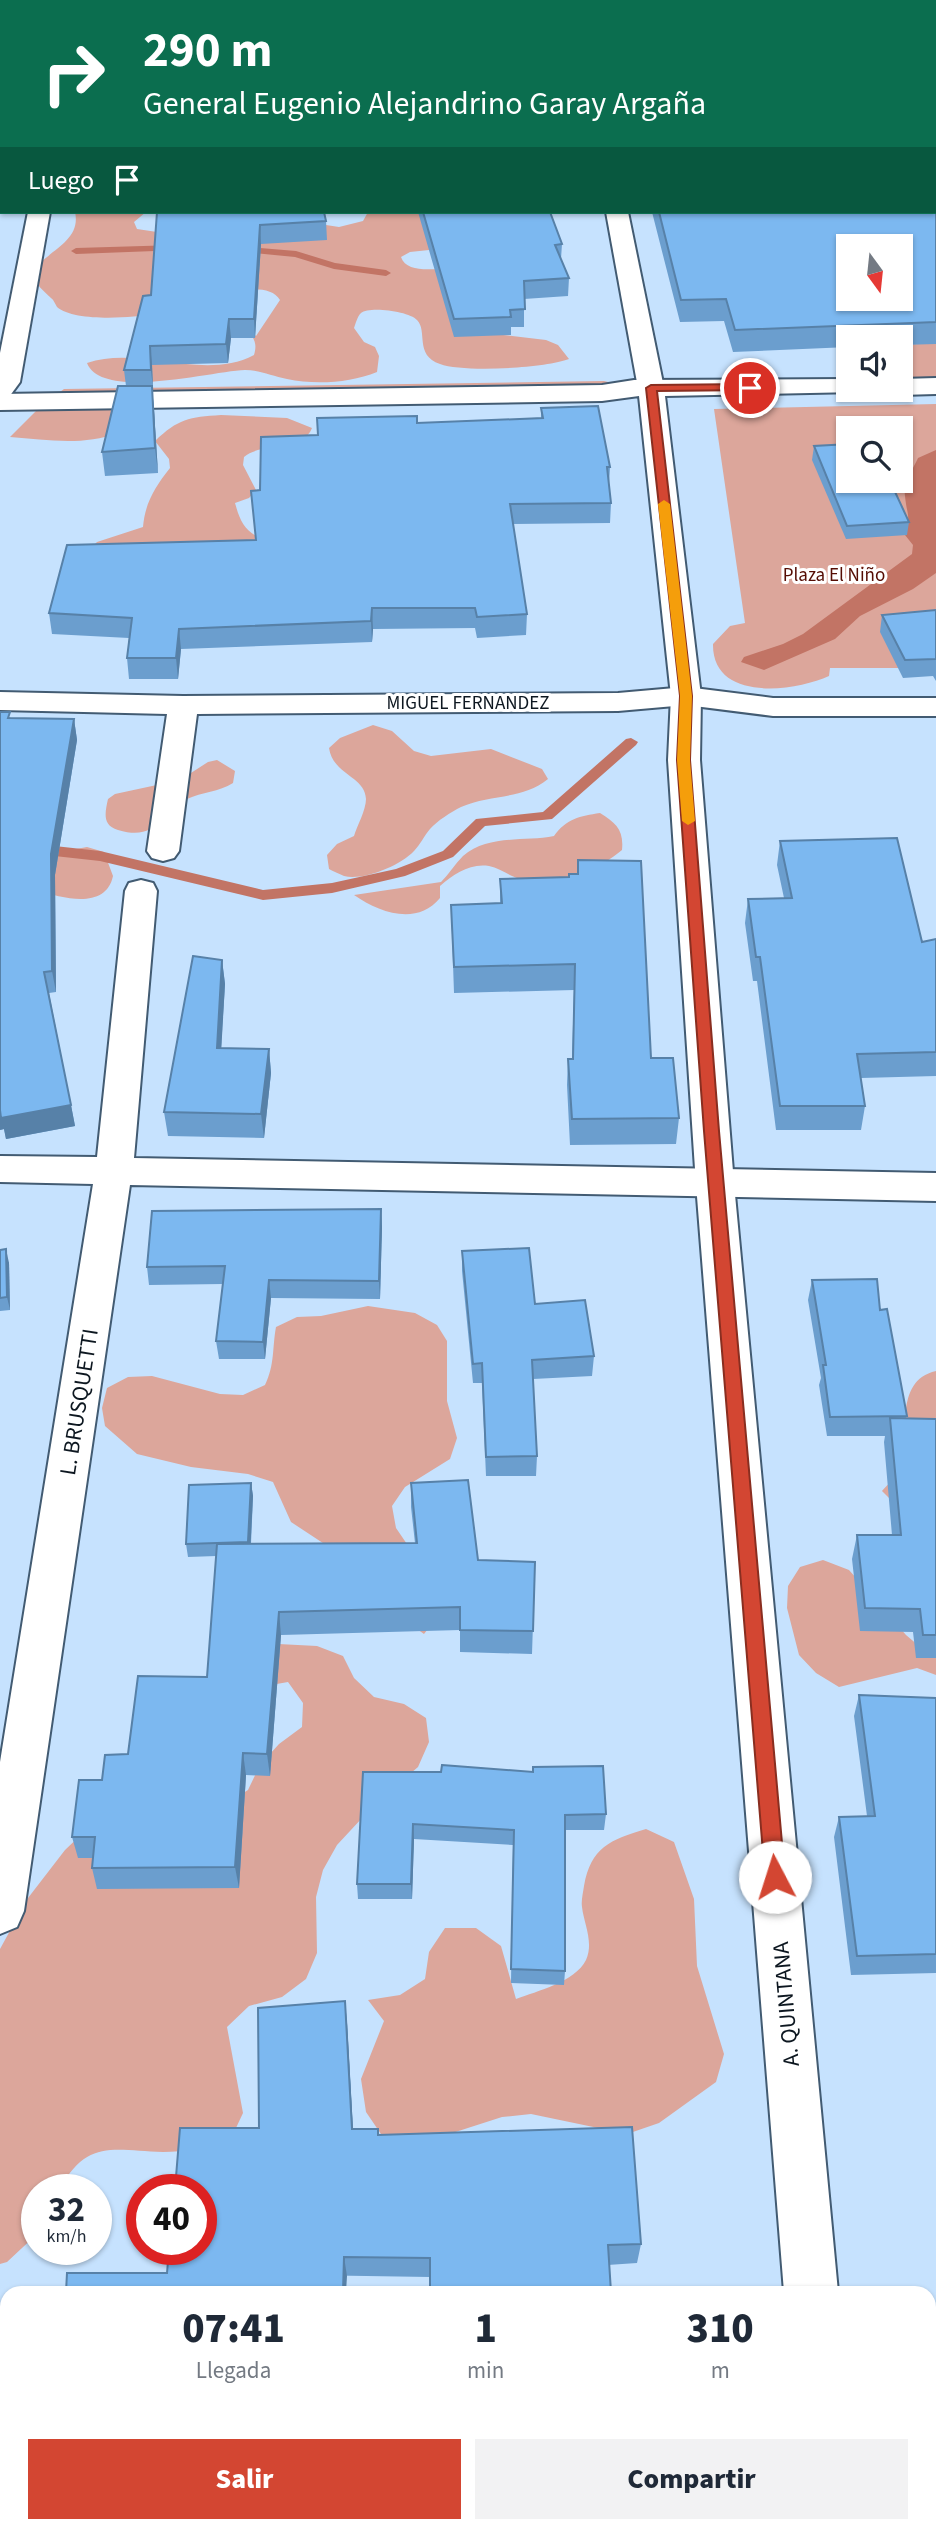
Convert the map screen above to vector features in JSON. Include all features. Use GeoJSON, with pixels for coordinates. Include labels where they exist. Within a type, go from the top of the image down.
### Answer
{"type":"FeatureCollection","features":[{"type":"Feature","properties":{"kind":"street"},"geometry":{"type":"LineString","coordinates":[[39,214],[2,390],[602,393],[643,388],[836,387]]}},
{"type":"Feature","properties":{"kind":"street","name":"A. QUINTANA"},"geometry":{"type":"LineString","coordinates":[[617,214],[686,696],[684,760],[715,1184],[810,2286]]}},
{"type":"Feature","properties":{"kind":"street"},"geometry":{"type":"LineString","coordinates":[[913,387],[936,386]]}},
{"type":"Feature","properties":{"kind":"street","name":"MIGUEL FERNANDEZ"},"geometry":{"type":"LineString","coordinates":[[0,701],[183,705],[618,702],[686,696],[773,707],[936,707]]}},
{"type":"Feature","properties":{"kind":"street"},"geometry":{"type":"LineString","coordinates":[[163,851],[183,705]]}},
{"type":"Feature","properties":{"kind":"street","name":"L. BRUSQUETTI"},"geometry":{"type":"LineString","coordinates":[[0,1911],[114,1170],[141,891]]}},
{"type":"Feature","properties":{"kind":"street"},"geometry":{"type":"LineString","coordinates":[[0,1169],[936,1186]]}},
{"type":"Feature","properties":{"kind":"green space"},"geometry":{"type":"Polygon","coordinates":[[[75,214],[144,214],[134,222],[137,229],[177,235],[326,225],[339,227],[363,221],[367,214],[460,214],[429,250],[410,252],[401,257],[404,263],[424,269],[454,268],[495,334],[546,340],[558,345],[569,359],[542,365],[505,368],[451,367],[432,360],[427,355],[422,330],[413,317],[398,312],[372,310],[361,313],[354,328],[364,342],[375,347],[379,356],[377,372],[367,376],[344,381],[309,382],[245,370],[159,381],[113,380],[97,374],[87,363],[128,358],[214,365],[254,355],[254,340],[245,327],[256,336],[280,300],[270,292],[256,289],[220,295],[144,315],[104,318],[65,312],[57,307],[40,287],[33,273],[38,265],[68,239],[76,223],[75,214]]]}},
{"type":"Feature","properties":{"kind":"green space"},"geometry":{"type":"Polygon","coordinates":[[[936,343],[936,377],[913,378],[913,344],[936,343]]]}},
{"type":"Feature","properties":{"kind":"green space"},"geometry":{"type":"Polygon","coordinates":[[[608,382],[607,385],[60,392],[64,389],[608,382]]]}},
{"type":"Feature","properties":{"kind":"green space"},"geometry":{"type":"Polygon","coordinates":[[[87,402],[130,412],[118,433],[92,440],[10,437],[40,407],[87,402]]]}},
{"type":"Feature","properties":{"kind":"green space","name":"Plaza El Niño"},"geometry":{"type":"Polygon","coordinates":[[[936,404],[936,668],[830,668],[829,676],[796,686],[758,688],[740,684],[726,676],[716,663],[713,644],[730,626],[745,623],[714,409],[936,404]]]}},
{"type":"Feature","properties":{"kind":"green space"},"geometry":{"type":"Polygon","coordinates":[[[221,415],[287,418],[312,428],[300,441],[261,449],[244,457],[243,465],[256,490],[249,498],[235,503],[244,524],[255,536],[261,539],[395,537],[88,551],[97,542],[143,527],[152,496],[170,468],[169,459],[155,441],[185,420],[221,415]]]}},
{"type":"Feature","properties":{"kind":"green space"},"geometry":{"type":"Polygon","coordinates":[[[373,725],[392,731],[414,751],[431,756],[491,749],[542,769],[548,779],[517,794],[461,807],[433,826],[414,851],[400,862],[371,874],[344,876],[329,869],[327,855],[337,844],[354,836],[366,799],[360,785],[336,764],[329,748],[340,738],[373,725]]]}},
{"type":"Feature","properties":{"kind":"green space"},"geometry":{"type":"Polygon","coordinates":[[[217,760],[235,771],[233,783],[187,799],[157,824],[142,832],[118,830],[107,822],[108,799],[115,794],[180,780],[208,762],[217,760]]]}},
{"type":"Feature","properties":{"kind":"green space"},"geometry":{"type":"Polygon","coordinates":[[[600,813],[618,828],[622,837],[622,850],[600,865],[574,876],[534,882],[516,878],[493,867],[475,866],[440,886],[440,898],[431,907],[410,914],[398,914],[375,907],[354,895],[441,882],[463,856],[484,844],[554,836],[574,819],[600,813]]]}},
{"type":"Feature","properties":{"kind":"green space"},"geometry":{"type":"Polygon","coordinates":[[[87,847],[104,852],[113,876],[106,890],[95,897],[62,897],[0,875],[49,854],[87,847]]]}},
{"type":"Feature","properties":{"kind":"green space"},"geometry":{"type":"Polygon","coordinates":[[[368,1306],[415,1313],[437,1325],[447,1341],[447,1401],[457,1438],[450,1459],[405,1487],[392,1506],[396,1528],[422,1566],[441,1612],[424,1634],[381,1603],[332,1549],[291,1522],[273,1482],[248,1474],[191,1467],[137,1454],[105,1426],[102,1408],[107,1388],[128,1377],[152,1376],[220,1394],[243,1395],[265,1385],[272,1363],[276,1327],[297,1317],[321,1316],[368,1306]]]}},
{"type":"Feature","properties":{"kind":"green space"},"geometry":{"type":"Polygon","coordinates":[[[936,1371],[936,1556],[912,1521],[882,1491],[899,1470],[908,1398],[913,1386],[922,1377],[936,1371]]]}},
{"type":"Feature","properties":{"kind":"green space"},"geometry":{"type":"Polygon","coordinates":[[[823,1560],[849,1570],[906,1635],[926,1652],[936,1652],[936,1675],[917,1668],[839,1687],[816,1673],[799,1655],[787,1608],[788,1586],[800,1567],[823,1560]]]}},
{"type":"Feature","properties":{"kind":"green space"},"geometry":{"type":"Polygon","coordinates":[[[259,1643],[317,1646],[343,1656],[354,1678],[374,1697],[404,1704],[426,1718],[429,1742],[418,1767],[376,1803],[337,1845],[323,1870],[316,1897],[317,1953],[306,1979],[282,1997],[249,2006],[227,2027],[243,2113],[228,2145],[171,2152],[104,2151],[81,2162],[69,2174],[21,2174],[21,2249],[7,2262],[0,2264],[0,1949],[28,1898],[65,1850],[85,1831],[224,1805],[248,1790],[260,1765],[279,1744],[302,1727],[303,1703],[288,1682],[231,1692],[259,1643]]]}},
{"type":"Feature","properties":{"kind":"green space"},"geometry":{"type":"Polygon","coordinates":[[[646,1829],[674,1842],[694,1899],[697,1966],[724,2054],[716,2082],[659,2123],[627,2134],[531,2114],[502,2117],[412,2146],[383,2137],[366,2112],[361,2079],[384,2021],[368,2000],[400,1995],[425,1979],[429,1952],[445,1928],[476,1928],[501,1946],[516,1999],[565,1980],[581,1968],[588,1953],[589,1940],[582,1902],[587,1873],[592,1862],[604,1847],[612,1842],[646,1829]]]}},
{"type":"Feature","properties":{"kind":"shaded area"},"geometry":{"type":"Polygon","coordinates":[[[936,450],[936,573],[913,589],[860,616],[835,639],[764,670],[741,662],[744,657],[803,634],[912,554],[913,545],[905,535],[908,518],[905,493],[913,493],[913,469],[918,458],[936,450]]]}},
{"type":"Feature","properties":{"kind":"building"},"geometry":{"type":"Polygon","coordinates":[[[157,214],[324,214],[326,221],[260,225],[254,319],[229,319],[226,344],[150,346],[151,370],[124,370],[143,296],[151,295],[157,214]]]}},
{"type":"Feature","properties":{"kind":"building"},"geometry":{"type":"Polygon","coordinates":[[[424,214],[551,214],[562,244],[555,245],[569,278],[524,281],[525,309],[510,310],[511,317],[454,319],[424,214]]]}},
{"type":"Feature","properties":{"kind":"building"},"geometry":{"type":"Polygon","coordinates":[[[660,214],[936,214],[936,322],[735,330],[726,299],[681,300],[660,214]]]}},
{"type":"Feature","properties":{"kind":"building"},"geometry":{"type":"Polygon","coordinates":[[[118,386],[152,386],[155,448],[102,452],[118,386]]]}},
{"type":"Feature","properties":{"kind":"building"},"geometry":{"type":"Polygon","coordinates":[[[598,406],[610,467],[607,467],[611,503],[510,504],[527,614],[477,617],[475,608],[372,608],[371,621],[179,629],[176,658],[127,658],[132,618],[49,613],[67,545],[256,540],[251,491],[260,490],[261,437],[318,435],[317,418],[417,416],[417,423],[543,418],[541,408],[598,406]]]}},
{"type":"Feature","properties":{"kind":"building"},"geometry":{"type":"Polygon","coordinates":[[[836,445],[836,493],[896,493],[909,522],[847,526],[814,446],[836,445]]]}},
{"type":"Feature","properties":{"kind":"building"},"geometry":{"type":"Polygon","coordinates":[[[936,610],[936,659],[905,660],[882,615],[936,610]]]}},
{"type":"Feature","properties":{"kind":"building"},"geometry":{"type":"Polygon","coordinates":[[[0,712],[10,712],[8,718],[74,719],[51,854],[52,971],[44,972],[71,1105],[1,1118],[0,1110],[0,712]]]}},
{"type":"Feature","properties":{"kind":"building"},"geometry":{"type":"Polygon","coordinates":[[[897,838],[922,942],[936,939],[936,1052],[857,1054],[865,1106],[780,1106],[760,957],[756,957],[748,899],[792,898],[780,841],[897,838]]]}},
{"type":"Feature","properties":{"kind":"building"},"geometry":{"type":"Polygon","coordinates":[[[578,860],[641,861],[651,1058],[673,1058],[679,1118],[572,1119],[568,1059],[573,1059],[575,964],[454,967],[451,905],[502,903],[500,879],[569,877],[569,874],[578,874],[578,860]]]}},
{"type":"Feature","properties":{"kind":"building"},"geometry":{"type":"Polygon","coordinates":[[[193,956],[222,960],[217,1048],[269,1049],[261,1114],[164,1112],[193,956]]]}},
{"type":"Feature","properties":{"kind":"building"},"geometry":{"type":"Polygon","coordinates":[[[381,1209],[379,1281],[269,1280],[263,1342],[216,1341],[225,1266],[147,1267],[152,1211],[381,1209]]]}},
{"type":"Feature","properties":{"kind":"building"},"geometry":{"type":"Polygon","coordinates":[[[529,1248],[535,1304],[585,1300],[594,1356],[532,1360],[537,1456],[486,1457],[482,1363],[473,1364],[462,1251],[529,1248]]]}},
{"type":"Feature","properties":{"kind":"building"},"geometry":{"type":"Polygon","coordinates":[[[6,1249],[7,1297],[0,1298],[0,1250],[6,1249]]]}},
{"type":"Feature","properties":{"kind":"building"},"geometry":{"type":"Polygon","coordinates":[[[877,1279],[880,1310],[887,1309],[907,1416],[830,1417],[823,1365],[826,1365],[812,1280],[877,1279]]]}},
{"type":"Feature","properties":{"kind":"building"},"geometry":{"type":"Polygon","coordinates":[[[890,1418],[936,1419],[936,1635],[923,1635],[920,1609],[865,1608],[857,1535],[901,1535],[890,1418]]]}},
{"type":"Feature","properties":{"kind":"building"},"geometry":{"type":"Polygon","coordinates":[[[468,1480],[478,1560],[535,1562],[533,1631],[460,1630],[460,1607],[279,1612],[267,1754],[243,1753],[235,1867],[92,1868],[95,1837],[72,1837],[79,1780],[102,1780],[105,1755],[128,1754],[138,1676],[207,1677],[217,1544],[417,1543],[411,1483],[468,1480]]]}},
{"type":"Feature","properties":{"kind":"building"},"geometry":{"type":"Polygon","coordinates":[[[251,1483],[248,1542],[186,1544],[189,1485],[251,1483]]]}},
{"type":"Feature","properties":{"kind":"building"},"geometry":{"type":"Polygon","coordinates":[[[859,1695],[936,1698],[936,1954],[857,1956],[839,1817],[875,1816],[859,1695]]]}},
{"type":"Feature","properties":{"kind":"building"},"geometry":{"type":"Polygon","coordinates":[[[442,1765],[533,1772],[533,1767],[603,1766],[606,1814],[565,1815],[565,1971],[511,1969],[514,1830],[413,1824],[411,1884],[357,1884],[363,1772],[441,1772],[442,1765]]]}},
{"type":"Feature","properties":{"kind":"building"},"geometry":{"type":"Polygon","coordinates":[[[345,2001],[352,2129],[378,2129],[378,2135],[632,2127],[641,2244],[608,2245],[611,2286],[430,2286],[430,2258],[344,2257],[343,2286],[66,2286],[67,2273],[167,2273],[168,2265],[217,2265],[217,2174],[176,2174],[180,2128],[259,2128],[258,2008],[345,2001]]]}},
{"type":"Feature","properties":{"kind":"waterway"},"geometry":{"type":"LineString","coordinates":[[76,251],[177,248]]}},
{"type":"Feature","properties":{"kind":"waterway"},"geometry":{"type":"LineString","coordinates":[[237,249],[296,254],[334,266],[386,273]]}},
{"type":"Feature","properties":{"kind":"waterway"},"geometry":{"type":"LineString","coordinates":[[0,845],[100,856],[263,895],[332,888],[400,873],[448,854],[481,822],[547,816],[631,742]]}},
{"type":"Feature","properties":{"kind":"slow traffic"},"geometry":{"type":"LineString","coordinates":[[664,504],[686,696],[684,760],[688,821]]}},
{"type":"Feature","properties":{"kind":"route"},"geometry":{"type":"LineString","coordinates":[[750,388],[651,388],[686,696],[684,760],[711,1131],[775,1877]]}}]}
